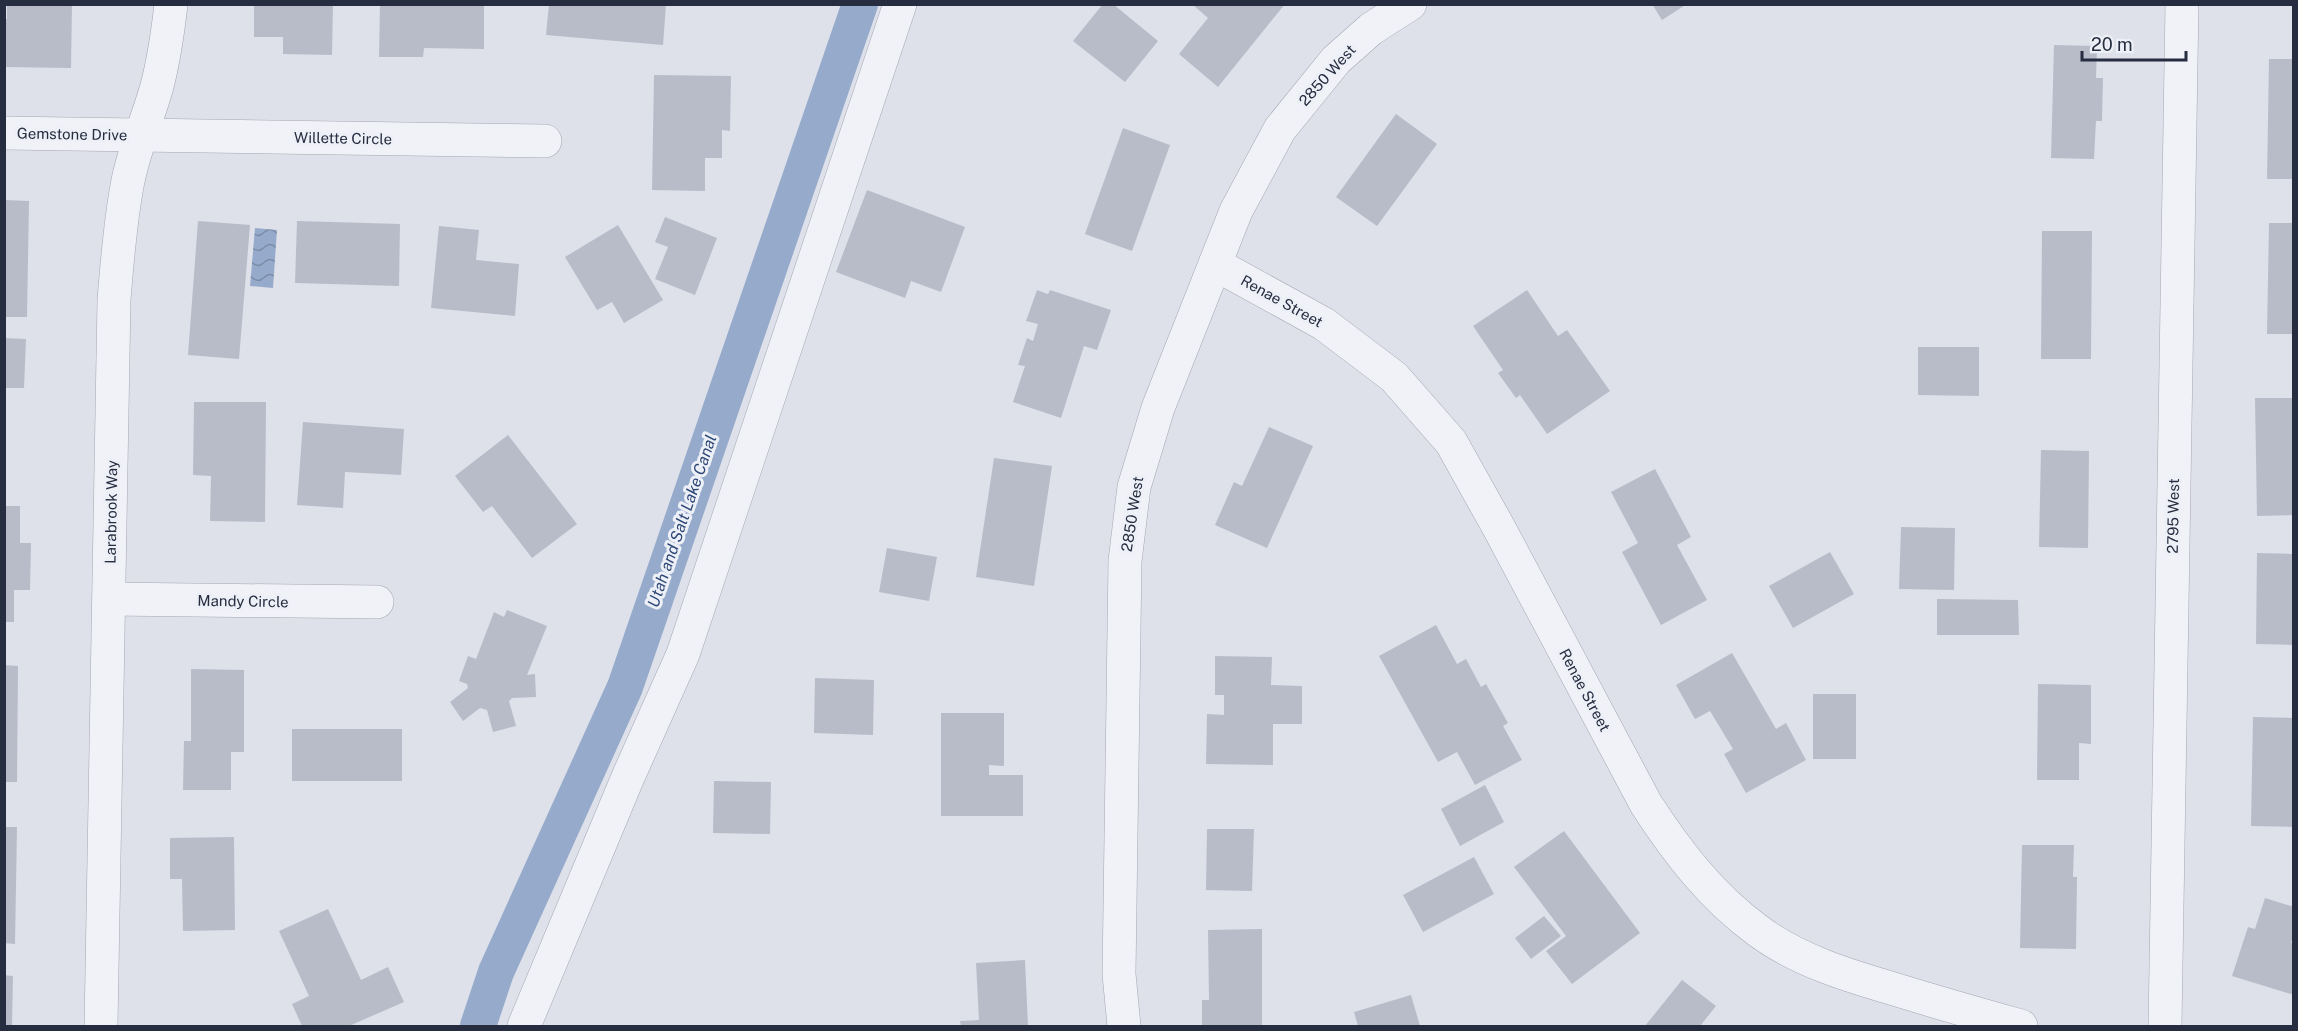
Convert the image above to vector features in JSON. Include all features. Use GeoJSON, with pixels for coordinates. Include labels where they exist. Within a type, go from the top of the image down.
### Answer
{"type":"FeatureCollection","features":[{"type":"Feature","properties":{"kind":"street","name":"Larabrook Way"},"geometry":{"type":"LineString","coordinates":[[101,1026],[115,290],[127,185],[140,135],[157,85],[168,33],[171,4]]}},
{"type":"Feature","properties":{"kind":"street"},"geometry":{"type":"LineString","coordinates":[[524,1026],[628,777],[683,654],[900,4]]}},
{"type":"Feature","properties":{"kind":"street","name":"2850 West"},"geometry":{"type":"LineString","coordinates":[[1124,1026],[1119,974],[1125,561],[1134,487],[1154,419],[1236,211],[1280,129],[1336,60],[1371,29],[1410,4]]}},
{"type":"Feature","properties":{"kind":"street","name":"2795 West"},"geometry":{"type":"LineString","coordinates":[[2164,1026],[2182,4]]}},
{"type":"Feature","properties":{"kind":"street","name":"Gemstone Drive"},"geometry":{"type":"LineString","coordinates":[[4,133],[140,135]]}},
{"type":"Feature","properties":{"kind":"street","name":"Willette Circle"},"geometry":{"type":"LineString","coordinates":[[140,135],[545,141]]}},
{"type":"Feature","properties":{"kind":"street","name":"Renae Street"},"geometry":{"type":"LineString","coordinates":[[1215,264],[1324,324],[1394,377],[1450,442],[1499,528],[1646,804],[1674,848],[1708,887],[1757,930],[1830,970],[2021,1026]]}},
{"type":"Feature","properties":{"kind":"street","name":"Mandy Circle"},"geometry":{"type":"LineString","coordinates":[[110,599],[377,602]]}},
{"type":"Feature","properties":{"kind":"water"},"geometry":{"type":"Polygon","coordinates":[[[255,228],[277,230],[273,288],[250,286],[255,228]]]}},
{"type":"Feature","properties":{"kind":"building"},"geometry":{"type":"Polygon","coordinates":[[[7,4],[72,4],[71,68],[4,67],[4,19],[7,19],[7,4]]]}},
{"type":"Feature","properties":{"kind":"building"},"geometry":{"type":"Polygon","coordinates":[[[254,4],[333,4],[332,55],[283,54],[283,37],[254,37],[254,4]]]}},
{"type":"Feature","properties":{"kind":"building"},"geometry":{"type":"Polygon","coordinates":[[[380,4],[484,4],[484,49],[424,48],[423,57],[379,57],[380,4]]]}},
{"type":"Feature","properties":{"kind":"building"},"geometry":{"type":"Polygon","coordinates":[[[549,4],[666,4],[663,45],[546,35],[549,4]]]}},
{"type":"Feature","properties":{"kind":"building"},"geometry":{"type":"Polygon","coordinates":[[[1103,4],[1113,4],[1158,41],[1125,82],[1073,41],[1103,4]]]}},
{"type":"Feature","properties":{"kind":"building"},"geometry":{"type":"Polygon","coordinates":[[[1192,4],[1285,4],[1218,87],[1179,54],[1208,18],[1192,4]]]}},
{"type":"Feature","properties":{"kind":"building"},"geometry":{"type":"Polygon","coordinates":[[[1652,4],[1687,4],[1662,20],[1652,4]]]}},
{"type":"Feature","properties":{"kind":"building"},"geometry":{"type":"Polygon","coordinates":[[[2054,45],[2097,46],[2096,78],[2103,78],[2102,121],[2096,121],[2094,159],[2051,158],[2054,45]]]}},
{"type":"Feature","properties":{"kind":"building"},"geometry":{"type":"Polygon","coordinates":[[[2269,59],[2294,59],[2294,179],[2267,179],[2269,59]]]}},
{"type":"Feature","properties":{"kind":"building"},"geometry":{"type":"Polygon","coordinates":[[[654,75],[731,76],[730,131],[722,130],[722,158],[705,158],[705,191],[652,190],[654,75]]]}},
{"type":"Feature","properties":{"kind":"building"},"geometry":{"type":"Polygon","coordinates":[[[1396,114],[1437,144],[1377,226],[1336,197],[1396,114]]]}},
{"type":"Feature","properties":{"kind":"building"},"geometry":{"type":"Polygon","coordinates":[[[1123,128],[1170,145],[1132,251],[1085,234],[1123,128]]]}},
{"type":"Feature","properties":{"kind":"building"},"geometry":{"type":"Polygon","coordinates":[[[867,190],[965,227],[941,292],[911,281],[905,298],[836,272],[867,190]]]}},
{"type":"Feature","properties":{"kind":"building"},"geometry":{"type":"Polygon","coordinates":[[[4,200],[29,201],[27,317],[4,317],[4,200]]]}},
{"type":"Feature","properties":{"kind":"building"},"geometry":{"type":"Polygon","coordinates":[[[665,217],[717,238],[695,295],[655,279],[668,247],[655,242],[665,217]]]}},
{"type":"Feature","properties":{"kind":"building"},"geometry":{"type":"Polygon","coordinates":[[[198,221],[250,225],[239,359],[188,355],[198,221]]]}},
{"type":"Feature","properties":{"kind":"building"},"geometry":{"type":"Polygon","coordinates":[[[297,221],[400,224],[399,286],[295,283],[297,221]]]}},
{"type":"Feature","properties":{"kind":"building"},"geometry":{"type":"Polygon","coordinates":[[[2269,223],[2294,223],[2294,334],[2267,334],[2269,223]]]}},
{"type":"Feature","properties":{"kind":"building"},"geometry":{"type":"Polygon","coordinates":[[[618,225],[663,300],[624,323],[612,302],[597,310],[565,257],[618,225]]]}},
{"type":"Feature","properties":{"kind":"building"},"geometry":{"type":"Polygon","coordinates":[[[439,226],[479,230],[476,260],[519,264],[515,316],[431,308],[439,226]]]}},
{"type":"Feature","properties":{"kind":"building"},"geometry":{"type":"Polygon","coordinates":[[[2042,231],[2092,231],[2091,359],[2041,359],[2042,231]]]}},
{"type":"Feature","properties":{"kind":"building"},"geometry":{"type":"Polygon","coordinates":[[[1037,290],[1048,294],[1050,290],[1111,310],[1097,350],[1084,346],[1061,418],[1013,402],[1025,366],[1018,365],[1027,338],[1033,341],[1038,324],[1026,321],[1037,290]]]}},
{"type":"Feature","properties":{"kind":"building"},"geometry":{"type":"Polygon","coordinates":[[[1527,290],[1558,336],[1567,330],[1610,391],[1547,434],[1520,395],[1516,398],[1498,373],[1503,370],[1473,326],[1527,290]]]}},
{"type":"Feature","properties":{"kind":"building"},"geometry":{"type":"Polygon","coordinates":[[[4,338],[26,339],[24,388],[4,388],[4,338]]]}},
{"type":"Feature","properties":{"kind":"building"},"geometry":{"type":"Polygon","coordinates":[[[1918,347],[1979,347],[1979,396],[1918,395],[1918,347]]]}},
{"type":"Feature","properties":{"kind":"building"},"geometry":{"type":"Polygon","coordinates":[[[2255,398],[2294,398],[2294,515],[2257,516],[2255,398]]]}},
{"type":"Feature","properties":{"kind":"building"},"geometry":{"type":"Polygon","coordinates":[[[194,402],[266,402],[265,522],[210,521],[211,476],[193,475],[194,402]]]}},
{"type":"Feature","properties":{"kind":"building"},"geometry":{"type":"Polygon","coordinates":[[[303,422],[404,429],[401,475],[345,472],[343,508],[297,505],[303,422]]]}},
{"type":"Feature","properties":{"kind":"building"},"geometry":{"type":"Polygon","coordinates":[[[1269,427],[1313,446],[1267,548],[1215,525],[1234,482],[1242,486],[1269,427]]]}},
{"type":"Feature","properties":{"kind":"building"},"geometry":{"type":"Polygon","coordinates":[[[508,435],[577,524],[532,558],[492,506],[483,512],[455,476],[508,435]]]}},
{"type":"Feature","properties":{"kind":"building"},"geometry":{"type":"Polygon","coordinates":[[[2041,450],[2089,451],[2088,548],[2039,547],[2041,450]]]}},
{"type":"Feature","properties":{"kind":"building"},"geometry":{"type":"Polygon","coordinates":[[[994,458],[1052,466],[1034,586],[976,577],[994,458]]]}},
{"type":"Feature","properties":{"kind":"building"},"geometry":{"type":"Polygon","coordinates":[[[1655,469],[1691,537],[1677,545],[1707,600],[1661,625],[1622,552],[1638,543],[1611,492],[1655,469]]]}},
{"type":"Feature","properties":{"kind":"building"},"geometry":{"type":"Polygon","coordinates":[[[4,506],[20,506],[20,543],[31,543],[30,590],[14,590],[14,622],[4,622],[4,506]]]}},
{"type":"Feature","properties":{"kind":"building"},"geometry":{"type":"Polygon","coordinates":[[[1901,527],[1955,528],[1954,590],[1899,589],[1901,527]]]}},
{"type":"Feature","properties":{"kind":"building"},"geometry":{"type":"Polygon","coordinates":[[[887,548],[937,557],[929,601],[879,592],[887,548]]]}},
{"type":"Feature","properties":{"kind":"building"},"geometry":{"type":"Polygon","coordinates":[[[1830,552],[1854,594],[1793,628],[1769,586],[1830,552]]]}},
{"type":"Feature","properties":{"kind":"building"},"geometry":{"type":"Polygon","coordinates":[[[2257,553],[2294,554],[2294,645],[2256,644],[2257,553]]]}},
{"type":"Feature","properties":{"kind":"building"},"geometry":{"type":"Polygon","coordinates":[[[1937,599],[2018,600],[2019,635],[1937,635],[1937,599]]]}},
{"type":"Feature","properties":{"kind":"building"},"geometry":{"type":"Polygon","coordinates":[[[507,610],[547,626],[527,675],[535,674],[536,697],[512,698],[509,701],[516,726],[493,732],[487,710],[480,708],[463,721],[450,702],[468,688],[467,684],[459,681],[468,656],[476,659],[494,612],[504,617],[507,610]]]}},
{"type":"Feature","properties":{"kind":"building"},"geometry":{"type":"Polygon","coordinates":[[[1436,625],[1457,664],[1466,659],[1481,687],[1486,684],[1508,723],[1503,726],[1522,760],[1475,785],[1457,752],[1438,762],[1379,656],[1436,625]]]}},
{"type":"Feature","properties":{"kind":"building"},"geometry":{"type":"Polygon","coordinates":[[[1732,653],[1776,729],[1786,723],[1806,760],[1746,793],[1724,754],[1733,749],[1710,711],[1695,719],[1676,685],[1732,653]]]}},
{"type":"Feature","properties":{"kind":"building"},"geometry":{"type":"Polygon","coordinates":[[[1215,656],[1272,657],[1271,685],[1302,686],[1302,724],[1273,724],[1273,765],[1206,764],[1207,714],[1224,715],[1224,695],[1215,695],[1215,656]]]}},
{"type":"Feature","properties":{"kind":"building"},"geometry":{"type":"Polygon","coordinates":[[[4,665],[18,666],[17,782],[4,782],[4,665]]]}},
{"type":"Feature","properties":{"kind":"building"},"geometry":{"type":"Polygon","coordinates":[[[191,669],[244,670],[244,752],[231,752],[231,790],[183,790],[184,741],[191,741],[191,669]]]}},
{"type":"Feature","properties":{"kind":"building"},"geometry":{"type":"Polygon","coordinates":[[[815,678],[874,680],[873,735],[814,733],[815,678]]]}},
{"type":"Feature","properties":{"kind":"building"},"geometry":{"type":"Polygon","coordinates":[[[2038,684],[2091,685],[2091,744],[2079,743],[2079,780],[2037,780],[2038,684]]]}},
{"type":"Feature","properties":{"kind":"building"},"geometry":{"type":"Polygon","coordinates":[[[1813,694],[1856,694],[1856,759],[1813,759],[1813,694]]]}},
{"type":"Feature","properties":{"kind":"building"},"geometry":{"type":"Polygon","coordinates":[[[941,713],[1004,713],[1004,766],[989,765],[989,775],[1023,775],[1023,816],[941,816],[941,713]]]}},
{"type":"Feature","properties":{"kind":"building"},"geometry":{"type":"Polygon","coordinates":[[[2253,717],[2294,718],[2294,827],[2251,826],[2253,717]]]}},
{"type":"Feature","properties":{"kind":"building"},"geometry":{"type":"Polygon","coordinates":[[[292,729],[402,729],[402,781],[292,781],[292,729]]]}},
{"type":"Feature","properties":{"kind":"building"},"geometry":{"type":"Polygon","coordinates":[[[714,781],[771,782],[770,834],[713,833],[714,781]]]}},
{"type":"Feature","properties":{"kind":"building"},"geometry":{"type":"Polygon","coordinates":[[[1485,785],[1504,822],[1460,846],[1441,809],[1485,785]]]}},
{"type":"Feature","properties":{"kind":"building"},"geometry":{"type":"Polygon","coordinates":[[[4,827],[17,827],[15,944],[4,943],[4,827]]]}},
{"type":"Feature","properties":{"kind":"building"},"geometry":{"type":"Polygon","coordinates":[[[1207,829],[1254,829],[1252,891],[1206,890],[1207,829]]]}},
{"type":"Feature","properties":{"kind":"building"},"geometry":{"type":"Polygon","coordinates":[[[1564,831],[1640,933],[1572,984],[1546,951],[1566,936],[1514,867],[1564,831]]]}},
{"type":"Feature","properties":{"kind":"building"},"geometry":{"type":"Polygon","coordinates":[[[234,837],[235,930],[183,931],[182,879],[170,879],[170,838],[234,837]]]}},
{"type":"Feature","properties":{"kind":"building"},"geometry":{"type":"Polygon","coordinates":[[[2022,845],[2074,845],[2073,877],[2077,877],[2076,949],[2020,948],[2022,845]]]}},
{"type":"Feature","properties":{"kind":"building"},"geometry":{"type":"Polygon","coordinates":[[[1474,857],[1494,894],[1423,932],[1403,895],[1474,857]]]}},
{"type":"Feature","properties":{"kind":"building"},"geometry":{"type":"Polygon","coordinates":[[[2265,898],[2294,907],[2294,934],[2291,943],[2294,944],[2294,995],[2232,976],[2248,927],[2255,929],[2265,898]]]}},
{"type":"Feature","properties":{"kind":"building"},"geometry":{"type":"Polygon","coordinates":[[[328,909],[361,980],[388,967],[404,1002],[349,1026],[302,1026],[292,1004],[309,996],[279,931],[328,909]]]}},
{"type":"Feature","properties":{"kind":"building"},"geometry":{"type":"Polygon","coordinates":[[[1544,916],[1561,936],[1531,959],[1515,938],[1544,916]]]}},
{"type":"Feature","properties":{"kind":"building"},"geometry":{"type":"Polygon","coordinates":[[[1262,929],[1262,1026],[1202,1026],[1202,1000],[1209,1000],[1208,930],[1262,929]]]}},
{"type":"Feature","properties":{"kind":"building"},"geometry":{"type":"Polygon","coordinates":[[[1025,960],[1028,1026],[961,1026],[960,1021],[979,1020],[976,963],[1025,960]]]}},
{"type":"Feature","properties":{"kind":"building"},"geometry":{"type":"Polygon","coordinates":[[[4,975],[13,976],[12,1026],[4,1026],[4,975]]]}},
{"type":"Feature","properties":{"kind":"building"},"geometry":{"type":"Polygon","coordinates":[[[1682,980],[1716,1006],[1700,1026],[1645,1026],[1682,980]]]}},
{"type":"Feature","properties":{"kind":"building"},"geometry":{"type":"Polygon","coordinates":[[[1411,995],[1420,1026],[1358,1026],[1354,1012],[1411,995]]]}},
{"type":"Feature","properties":{"kind":"waterway","name":"Utah and Salt Lake Canal"},"geometry":{"type":"LineString","coordinates":[[478,1026],[496,972],[625,687],[860,4]]}}]}
